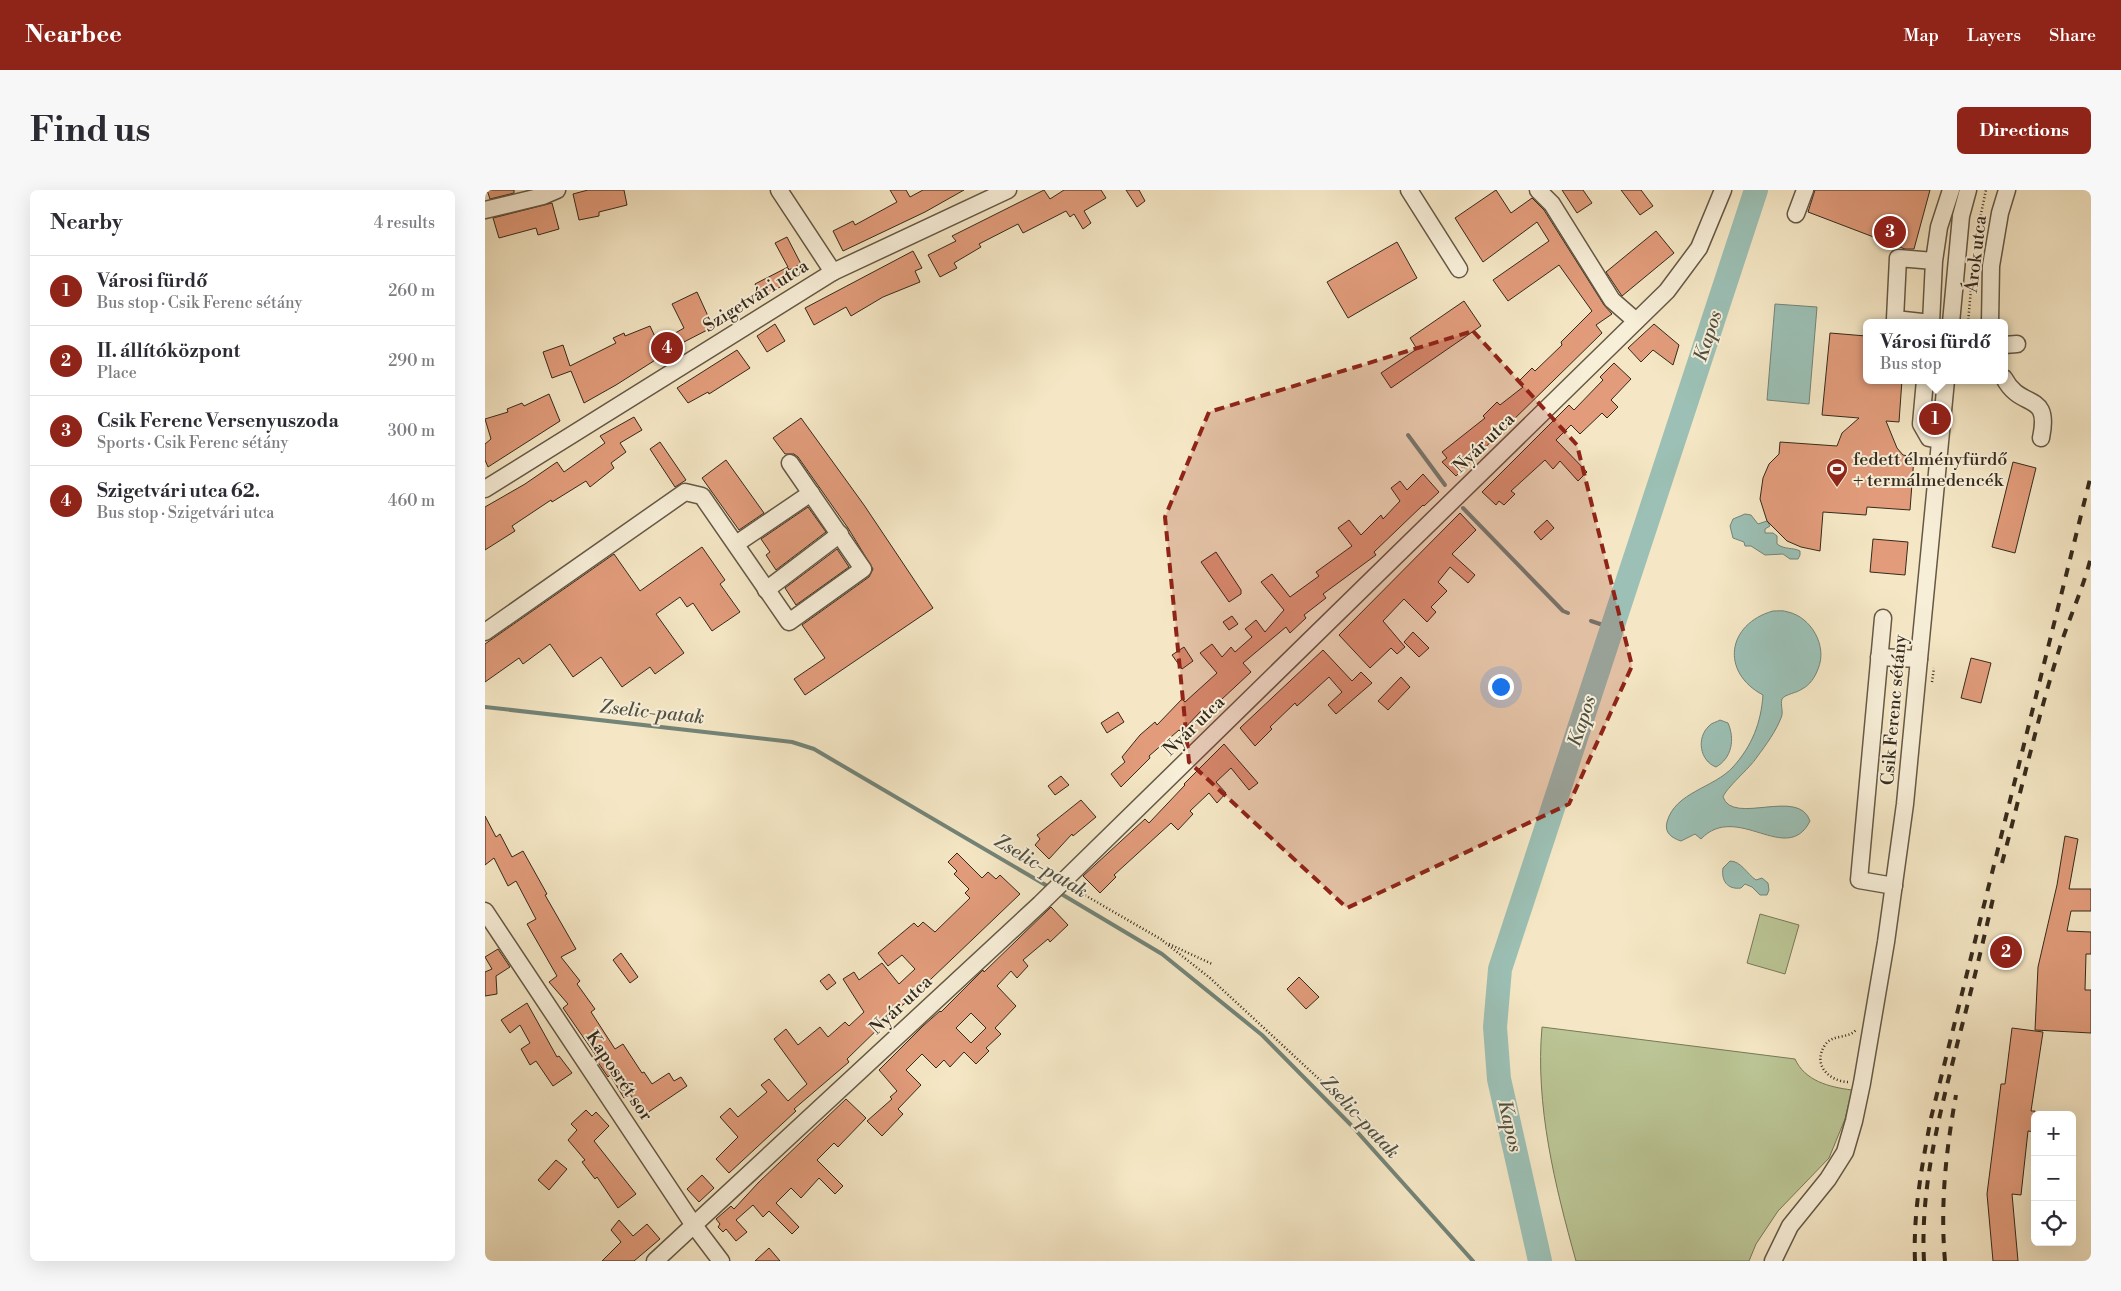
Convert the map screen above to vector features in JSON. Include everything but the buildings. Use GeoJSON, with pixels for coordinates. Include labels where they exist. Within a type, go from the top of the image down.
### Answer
{"type":"FeatureCollection","features":[{"type":"Feature","properties":{"kind":"street"},"geometry":{"type":"LineString","coordinates":[[485,210],[543,196],[557,190]]}},
{"type":"Feature","properties":{"kind":"street"},"geometry":{"type":"LineString","coordinates":[[779,190],[833,272]]}},
{"type":"Feature","properties":{"kind":"street","name":"Szigetvári utca"},"geometry":{"type":"LineString","coordinates":[[485,489],[833,272],[1008,190]]}},
{"type":"Feature","properties":{"kind":"street"},"geometry":{"type":"LineString","coordinates":[[1409,190],[1459,269]]}},
{"type":"Feature","properties":{"kind":"street"},"geometry":{"type":"LineString","coordinates":[[1539,190],[1552,204],[1612,300],[1637,322]]}},
{"type":"Feature","properties":{"kind":"street","name":"Nyár utca"},"geometry":{"type":"LineString","coordinates":[[655,1261],[1040,904],[1637,322],[1667,291],[1699,248],[1723,190]]}},
{"type":"Feature","properties":{"kind":"street"},"geometry":{"type":"LineString","coordinates":[[1796,214],[1805,190]]}},
{"type":"Feature","properties":{"kind":"street"},"geometry":{"type":"LineString","coordinates":[[1931,319],[1934,261],[1939,228],[1951,190]]}},
{"type":"Feature","properties":{"kind":"street"},"geometry":{"type":"LineString","coordinates":[[1951,319],[1961,216],[1968,190]]}},
{"type":"Feature","properties":{"kind":"street","name":"Árok utca"},"geometry":{"type":"LineString","coordinates":[[1990,319],[1991,266],[2000,214],[2007,190]]}},
{"type":"Feature","properties":{"kind":"street"},"geometry":{"type":"LineString","coordinates":[[1895,319],[1898,258],[1934,261]]}},
{"type":"Feature","properties":{"kind":"street"},"geometry":{"type":"LineString","coordinates":[[2008,383],[2017,394],[2037,405],[2042,410],[2044,423],[2041,438]]}},
{"type":"Feature","properties":{"kind":"street"},"geometry":{"type":"LineString","coordinates":[[1925,384],[1921,424],[1929,438],[1939,440]]}},
{"type":"Feature","properties":{"kind":"street","name":"Csik Ferenc sétány"},"geometry":{"type":"LineString","coordinates":[[1773,1261],[1790,1226],[1828,1179],[1845,1152],[1854,1122],[1862,1083],[1894,886],[1905,804],[1946,384]]}},
{"type":"Feature","properties":{"kind":"street"},"geometry":{"type":"LineString","coordinates":[[485,632],[685,492],[702,496],[789,622],[863,569],[790,462]]}},
{"type":"Feature","properties":{"kind":"street"},"geometry":{"type":"LineString","coordinates":[[736,544],[811,493]]}},
{"type":"Feature","properties":{"kind":"street"},"geometry":{"type":"LineString","coordinates":[[766,590],[840,534]]}},
{"type":"Feature","properties":{"kind":"street"},"geometry":{"type":"LineString","coordinates":[[1883,618],[1859,880],[1894,886]]}},
{"type":"Feature","properties":{"kind":"street"},"geometry":{"type":"LineString","coordinates":[[1879,657],[1919,659]]}},
{"type":"Feature","properties":{"kind":"street","name":"Kaposrét sor"},"geometry":{"type":"LineString","coordinates":[[485,911],[693,1224],[721,1261]]}},
{"type":"Feature","properties":{"kind":"path"},"geometry":{"type":"LineString","coordinates":[[1968,319],[1975,242],[1986,190]]}},
{"type":"Feature","properties":{"kind":"path"},"geometry":{"type":"LineString","coordinates":[[1059,884],[1163,941],[1212,964]]}},
{"type":"Feature","properties":{"kind":"path"},"geometry":{"type":"LineString","coordinates":[[1163,941],[1210,978],[1333,1092]]}},
{"type":"Feature","properties":{"kind":"path"},"geometry":{"type":"LineString","coordinates":[[1858,1026],[1854,1032],[1833,1038],[1826,1043],[1821,1053],[1820,1064],[1832,1079],[1862,1083]]}},
{"type":"Feature","properties":{"kind":"highlighted area"},"geometry":{"type":"Polygon","coordinates":[[[1473,331],[1577,445],[1632,666],[1569,804],[1347,908],[1189,762],[1165,517],[1209,412],[1473,331]]]}},
{"type":"Feature","properties":{"kind":"green space"},"geometry":{"type":"Polygon","coordinates":[[[1760,914],[1799,925],[1785,974],[1747,963],[1760,914]]]}},
{"type":"Feature","properties":{"kind":"green space"},"geometry":{"type":"Polygon","coordinates":[[[1542,1027],[1795,1059],[1799,1067],[1811,1078],[1826,1085],[1852,1090],[1845,1119],[1829,1158],[1778,1211],[1756,1244],[1749,1261],[1576,1261],[1554,1175],[1544,1116],[1541,1086],[1542,1027]]]}},
{"type":"Feature","properties":{"kind":"water"},"geometry":{"type":"Polygon","coordinates":[[[1775,304],[1817,307],[1809,404],[1767,400],[1775,304]]]}},
{"type":"Feature","properties":{"kind":"water"},"geometry":{"type":"Polygon","coordinates":[[[1745,514],[1751,515],[1758,524],[1767,521],[1770,526],[1765,529],[1765,533],[1773,533],[1777,536],[1777,544],[1780,546],[1800,551],[1798,559],[1790,559],[1783,554],[1765,555],[1751,546],[1745,546],[1744,542],[1733,538],[1730,526],[1733,519],[1745,514]]]}},
{"type":"Feature","properties":{"kind":"water"},"geometry":{"type":"Polygon","coordinates":[[[1773,611],[1784,611],[1796,615],[1810,626],[1819,642],[1821,660],[1817,672],[1810,683],[1782,699],[1782,716],[1774,733],[1754,762],[1723,797],[1729,805],[1739,808],[1793,807],[1804,811],[1810,821],[1800,833],[1788,838],[1730,827],[1715,829],[1701,839],[1695,834],[1681,841],[1678,840],[1672,837],[1666,826],[1671,812],[1686,797],[1716,780],[1733,767],[1745,751],[1758,725],[1763,695],[1749,685],[1740,674],[1735,662],[1735,649],[1738,637],[1746,626],[1758,617],[1773,611]]]}},
{"type":"Feature","properties":{"kind":"water"},"geometry":{"type":"Polygon","coordinates":[[[1720,720],[1728,723],[1731,735],[1731,748],[1726,759],[1716,767],[1706,760],[1701,743],[1702,737],[1709,726],[1720,720]]]}},
{"type":"Feature","properties":{"kind":"water"},"geometry":{"type":"Polygon","coordinates":[[[1730,861],[1741,865],[1756,880],[1762,878],[1768,883],[1769,890],[1767,895],[1760,895],[1752,887],[1745,884],[1741,888],[1729,886],[1724,880],[1723,868],[1730,861]]]}},
{"type":"Feature","properties":{"kind":"waterway","name":"Kapos"},"geometry":{"type":"LineString","coordinates":[[1540,1261],[1499,1079],[1495,1027],[1500,969],[1756,190]]}},
{"type":"Feature","properties":{"kind":"waterway"},"geometry":{"type":"LineString","coordinates":[[1408,435],[1445,485]]}},
{"type":"Feature","properties":{"kind":"waterway"},"geometry":{"type":"LineString","coordinates":[[1463,508],[1563,611],[1568,613]]}},
{"type":"Feature","properties":{"kind":"waterway"},"geometry":{"type":"LineString","coordinates":[[1591,621],[1612,628]]}},
{"type":"Feature","properties":{"kind":"waterway","name":"Zselic-patak"},"geometry":{"type":"LineString","coordinates":[[485,707],[792,742],[814,749],[1049,887]]}},
{"type":"Feature","properties":{"kind":"waterway","name":"Zselic-patak"},"geometry":{"type":"LineString","coordinates":[[1058,892],[1162,954],[1262,1035],[1351,1125],[1473,1261]]}},
{"type":"Feature","properties":{"kind":"railway"},"geometry":{"type":"LineString","coordinates":[[1915,1261],[1915,1225],[1921,1171],[1931,1118],[2091,475]]}},
{"type":"Feature","properties":{"kind":"railway"},"geometry":{"type":"LineString","coordinates":[[2002,863],[2051,676],[2091,557]]}},
{"type":"Feature","properties":{"kind":"railway"},"geometry":{"type":"LineString","coordinates":[[1924,1261],[1925,1205],[1933,1150],[1994,894]]}},
{"type":"Feature","properties":{"kind":"railway"},"geometry":{"type":"LineString","coordinates":[[1945,1261],[1943,1219],[1945,1178],[1949,1136],[1956,1095]]}},
{"type":"Feature","properties":{"kind":"place","name":"Csik Ferenc Versenyuszoda"},"geometry":{"type":"Point","coordinates":[1890,232]}},
{"type":"Feature","properties":{"kind":"place","name":"Szigetvári utca 62."},"geometry":{"type":"Point","coordinates":[667,348]}},
{"type":"Feature","properties":{"kind":"place","name":"Városi fürdő"},"geometry":{"type":"Point","coordinates":[1935,419]}},
{"type":"Feature","properties":{"kind":"place","name":"fedett élményfürdő + termálmedencék"},"geometry":{"type":"Point","coordinates":[1837,488]}},
{"type":"Feature","properties":{"kind":"place","name":"II. állítóközpont"},"geometry":{"type":"Point","coordinates":[2006,952]}}]}
